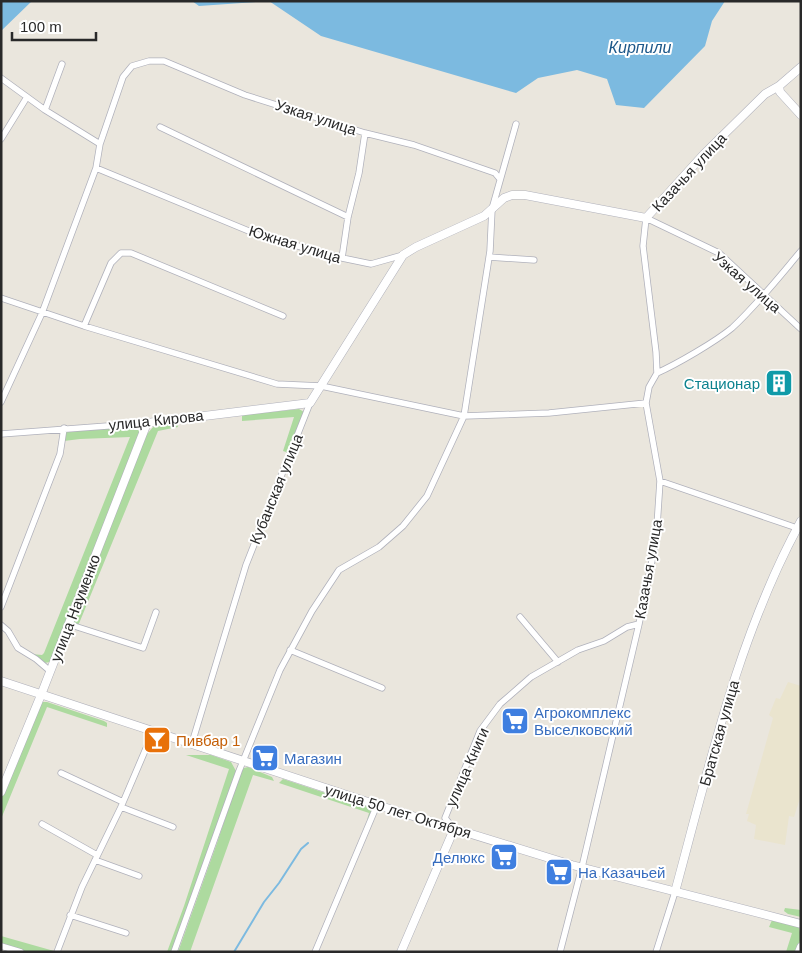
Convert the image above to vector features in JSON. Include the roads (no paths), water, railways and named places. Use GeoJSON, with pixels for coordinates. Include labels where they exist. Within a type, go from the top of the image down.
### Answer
{"type":"FeatureCollection","features":[{"type":"Feature","properties":{"kind":"main road","name":"Казачья улица"},"geometry":{"type":"LineString","coordinates":[[646,218],[704,154],[765,94],[779,86],[801,67]]}},
{"type":"Feature","properties":{"kind":"main road"},"geometry":{"type":"LineString","coordinates":[[779,86],[780,92],[801,115]]}},
{"type":"Feature","properties":{"kind":"main road","name":"Узкая улица"},"geometry":{"type":"LineString","coordinates":[[492,209],[508,196],[525,195],[646,218]]}},
{"type":"Feature","properties":{"kind":"main road","name":"Южная улица"},"geometry":{"type":"LineString","coordinates":[[403,255],[416,247],[484,216],[492,209]]}},
{"type":"Feature","properties":{"kind":"main road","name":"Кубанская улица"},"geometry":{"type":"LineString","coordinates":[[310,404],[403,255]]}},
{"type":"Feature","properties":{"kind":"main road","name":"улица Кирова"},"geometry":{"type":"LineString","coordinates":[[147,422],[310,404]]}},
{"type":"Feature","properties":{"kind":"main road","name":"улица Науменко"},"geometry":{"type":"LineString","coordinates":[[1,792],[42,694],[147,422]]}},
{"type":"Feature","properties":{"kind":"main road","name":"Братская улица"},"geometry":{"type":"LineString","coordinates":[[675,892],[738,669],[765,594],[799,524]]}},
{"type":"Feature","properties":{"kind":"main road","name":"улица 50 лет Октября"},"geometry":{"type":"LineString","coordinates":[[1,681],[454,829],[582,867],[801,924]]}},
{"type":"Feature","properties":{"kind":"main road","name":"улица Книги"},"geometry":{"type":"LineString","coordinates":[[401,952],[454,829]]}},
{"type":"Feature","properties":{"kind":"main road"},"geometry":{"type":"LineString","coordinates":[[799,952],[801,947]]}},
{"type":"Feature","properties":{"kind":"street","name":"Узкая улица"},"geometry":{"type":"LineString","coordinates":[[100,144],[123,77],[132,66],[149,61],[164,61],[245,94],[366,133],[414,145],[495,174],[500,179]]}},
{"type":"Feature","properties":{"kind":"street"},"geometry":{"type":"LineString","coordinates":[[45,110],[62,64]]}},
{"type":"Feature","properties":{"kind":"street"},"geometry":{"type":"LineString","coordinates":[[1,78],[26,98],[100,144],[96,168],[42,313],[1,402]]}},
{"type":"Feature","properties":{"kind":"street"},"geometry":{"type":"LineString","coordinates":[[1,139],[26,98]]}},
{"type":"Feature","properties":{"kind":"street"},"geometry":{"type":"LineString","coordinates":[[174,952],[243,761],[290,650],[312,610],[340,570],[379,547],[403,526],[427,496],[464,416],[489,257],[492,209],[516,124]]}},
{"type":"Feature","properties":{"kind":"street"},"geometry":{"type":"LineString","coordinates":[[160,127],[348,217]]}},
{"type":"Feature","properties":{"kind":"street"},"geometry":{"type":"LineString","coordinates":[[342,258],[348,217],[359,173],[366,133]]}},
{"type":"Feature","properties":{"kind":"street","name":"Южная улица"},"geometry":{"type":"LineString","coordinates":[[96,168],[261,236],[371,264],[403,255]]}},
{"type":"Feature","properties":{"kind":"street","name":"Узкая улица"},"geometry":{"type":"LineString","coordinates":[[646,218],[719,253],[801,329]]}},
{"type":"Feature","properties":{"kind":"street","name":"Казачья улица"},"geometry":{"type":"LineString","coordinates":[[560,952],[639,624],[656,542],[660,481],[646,403],[649,387],[657,373],[643,246],[646,218]]}},
{"type":"Feature","properties":{"kind":"street"},"geometry":{"type":"LineString","coordinates":[[657,373],[731,328],[764,295],[801,251]]}},
{"type":"Feature","properties":{"kind":"street"},"geometry":{"type":"LineString","coordinates":[[84,326],[111,263],[121,253],[132,253],[283,316]]}},
{"type":"Feature","properties":{"kind":"street"},"geometry":{"type":"LineString","coordinates":[[489,257],[534,260]]}},
{"type":"Feature","properties":{"kind":"street"},"geometry":{"type":"LineString","coordinates":[[1,298],[42,313],[277,384],[321,386],[464,416],[549,413],[646,403]]}},
{"type":"Feature","properties":{"kind":"street","name":"Кубанская улица"},"geometry":{"type":"LineString","coordinates":[[192,744],[246,565],[310,404]]}},
{"type":"Feature","properties":{"kind":"street","name":"улица Кирова"},"geometry":{"type":"LineString","coordinates":[[1,434],[147,422]]}},
{"type":"Feature","properties":{"kind":"street"},"geometry":{"type":"LineString","coordinates":[[1,607],[60,454],[64,428]]}},
{"type":"Feature","properties":{"kind":"street"},"geometry":{"type":"LineString","coordinates":[[660,481],[799,524]]}},
{"type":"Feature","properties":{"kind":"street"},"geometry":{"type":"LineString","coordinates":[[68,624],[143,648],[156,612]]}},
{"type":"Feature","properties":{"kind":"street"},"geometry":{"type":"LineString","coordinates":[[520,617],[558,662]]}},
{"type":"Feature","properties":{"kind":"street","name":"улица Книги"},"geometry":{"type":"LineString","coordinates":[[454,829],[445,818],[480,731],[500,704],[531,677],[578,650],[604,641],[627,627],[639,624]]}},
{"type":"Feature","properties":{"kind":"street"},"geometry":{"type":"LineString","coordinates":[[1,625],[18,648],[38,660],[50,671]]}},
{"type":"Feature","properties":{"kind":"street"},"geometry":{"type":"LineString","coordinates":[[290,650],[382,688]]}},
{"type":"Feature","properties":{"kind":"street"},"geometry":{"type":"LineString","coordinates":[[56,952],[70,915],[122,805],[153,732]]}},
{"type":"Feature","properties":{"kind":"street"},"geometry":{"type":"LineString","coordinates":[[61,772],[122,805],[173,827]]}},
{"type":"Feature","properties":{"kind":"street"},"geometry":{"type":"LineString","coordinates":[[315,952],[377,805]]}},
{"type":"Feature","properties":{"kind":"street"},"geometry":{"type":"LineString","coordinates":[[42,824],[96,857],[139,876]]}},
{"type":"Feature","properties":{"kind":"street","name":"Братская улица"},"geometry":{"type":"LineString","coordinates":[[656,952],[675,892]]}},
{"type":"Feature","properties":{"kind":"street"},"geometry":{"type":"LineString","coordinates":[[70,915],[126,933]]}},
{"type":"Feature","properties":{"kind":"street"},"geometry":{"type":"LineString","coordinates":[[1,946],[21,952]]}},
{"type":"Feature","properties":{"kind":"water"},"geometry":{"type":"Polygon","coordinates":[[[1,1],[32,1],[1,31],[1,1]]]}},
{"type":"Feature","properties":{"kind":"water"},"geometry":{"type":"Polygon","coordinates":[[[192,1],[269,1],[199,6],[192,1]]]}},
{"type":"Feature","properties":{"kind":"water","name":"Кирпили"},"geometry":{"type":"Polygon","coordinates":[[[269,1],[725,1],[712,21],[705,46],[644,108],[616,105],[607,79],[577,70],[538,78],[516,93],[321,36],[269,1]]]}},
{"type":"Feature","properties":{"kind":"waterway"},"geometry":{"type":"LineString","coordinates":[[234,952],[264,902],[301,849],[308,843]]}},
{"type":"Feature","properties":{"kind":"place","name":"Стационар"},"geometry":{"type":"Point","coordinates":[779,383]}},
{"type":"Feature","properties":{"kind":"place","name":"Агрокомплекс Выселковский"},"geometry":{"type":"Point","coordinates":[515,721]}},
{"type":"Feature","properties":{"kind":"place","name":"Пивбар 1"},"geometry":{"type":"Point","coordinates":[157,740]}},
{"type":"Feature","properties":{"kind":"place","name":"Магазин"},"geometry":{"type":"Point","coordinates":[265,758]}},
{"type":"Feature","properties":{"kind":"place","name":"Делюкс"},"geometry":{"type":"Point","coordinates":[504,857]}},
{"type":"Feature","properties":{"kind":"place","name":"На Казачьей"},"geometry":{"type":"Point","coordinates":[559,872]}}]}
